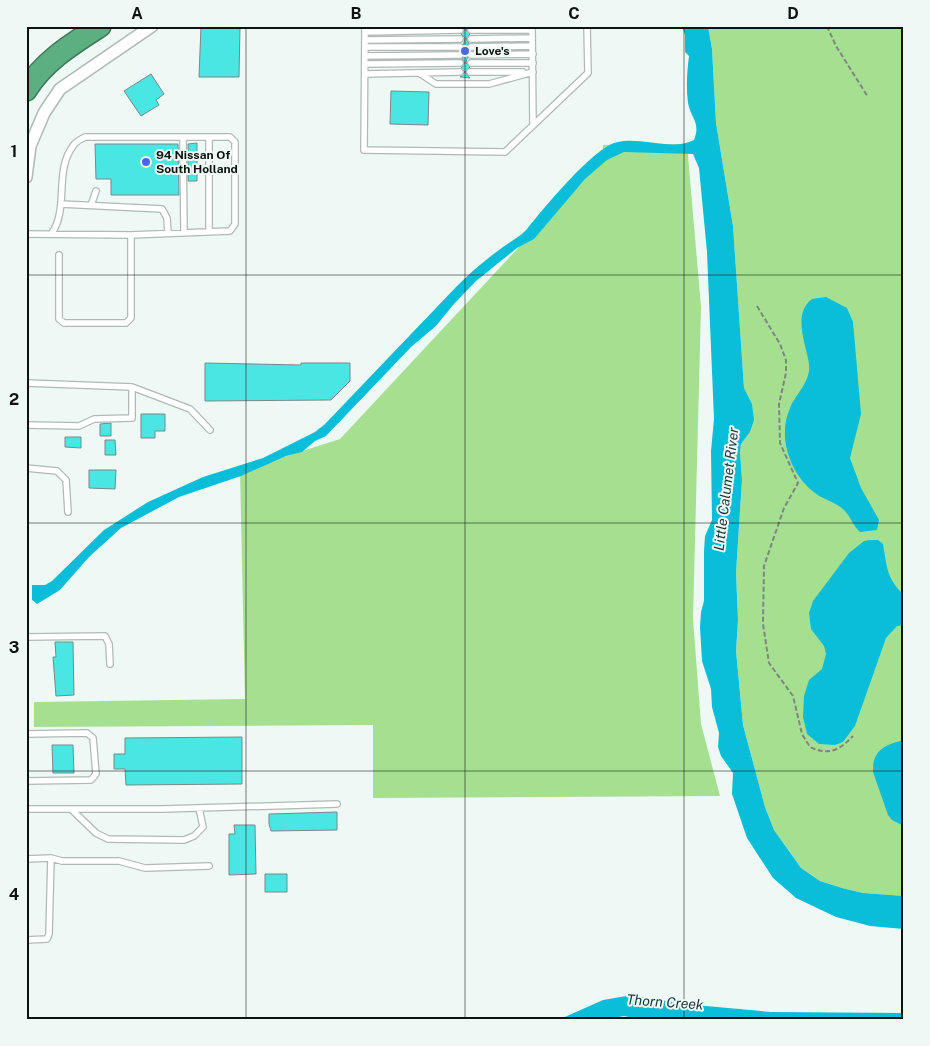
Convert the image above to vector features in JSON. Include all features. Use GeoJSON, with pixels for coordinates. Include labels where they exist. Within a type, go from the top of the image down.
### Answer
{"type":"FeatureCollection","features":[{"type":"Feature","properties":{"kind":"highway"},"geometry":{"type":"LineString","coordinates":[[26,90],[44,67],[58,54],[100,26]]}},
{"type":"Feature","properties":{"kind":"street"},"geometry":{"type":"LineString","coordinates":[[26,176],[30,146],[44,113],[60,89],[152,26]]}},
{"type":"Feature","properties":{"kind":"lane"},"geometry":{"type":"LineString","coordinates":[[460,30],[365,29],[364,150],[505,152],[588,73],[587,26]]}},
{"type":"Feature","properties":{"kind":"lane"},"geometry":{"type":"LineString","coordinates":[[471,30],[532,28],[533,125]]}},
{"type":"Feature","properties":{"kind":"lane"},"geometry":{"type":"LineString","coordinates":[[471,39],[532,38]]}},
{"type":"Feature","properties":{"kind":"lane"},"geometry":{"type":"LineString","coordinates":[[365,40],[460,39]]}},
{"type":"Feature","properties":{"kind":"lane"},"geometry":{"type":"LineString","coordinates":[[471,47],[532,46]]}},
{"type":"Feature","properties":{"kind":"lane"},"geometry":{"type":"LineString","coordinates":[[365,47],[460,47]]}},
{"type":"Feature","properties":{"kind":"lane"},"geometry":{"type":"LineString","coordinates":[[471,55],[533,54]]}},
{"type":"Feature","properties":{"kind":"lane"},"geometry":{"type":"LineString","coordinates":[[365,56],[460,55]]}},
{"type":"Feature","properties":{"kind":"lane"},"geometry":{"type":"LineString","coordinates":[[365,64],[460,63]]}},
{"type":"Feature","properties":{"kind":"lane"},"geometry":{"type":"LineString","coordinates":[[470,63],[533,63]]}},
{"type":"Feature","properties":{"kind":"lane"},"geometry":{"type":"LineString","coordinates":[[365,74],[460,72]]}},
{"type":"Feature","properties":{"kind":"lane"},"geometry":{"type":"LineString","coordinates":[[470,72],[533,72]]}},
{"type":"Feature","properties":{"kind":"lane"},"geometry":{"type":"LineString","coordinates":[[419,73],[436,84],[489,84],[533,72]]}},
{"type":"Feature","properties":{"kind":"lane"},"geometry":{"type":"LineString","coordinates":[[26,234],[131,235],[230,231],[235,224],[235,142],[230,137],[85,137],[73,146],[65,164],[59,222],[52,233]]}},
{"type":"Feature","properties":{"kind":"lane"},"geometry":{"type":"LineString","coordinates":[[183,137],[184,232]]}},
{"type":"Feature","properties":{"kind":"lane"},"geometry":{"type":"LineString","coordinates":[[208,137],[209,231]]}},
{"type":"Feature","properties":{"kind":"lane"},"geometry":{"type":"LineString","coordinates":[[91,205],[96,191]]}},
{"type":"Feature","properties":{"kind":"lane"},"geometry":{"type":"LineString","coordinates":[[61,204],[162,209],[166,218],[168,233]]}},
{"type":"Feature","properties":{"kind":"lane"},"geometry":{"type":"LineString","coordinates":[[59,255],[59,319],[64,323],[126,323],[131,318],[131,235]]}},
{"type":"Feature","properties":{"kind":"lane"},"geometry":{"type":"LineString","coordinates":[[26,383],[132,387],[190,409],[210,430]]}},
{"type":"Feature","properties":{"kind":"lane"},"geometry":{"type":"LineString","coordinates":[[26,425],[79,426],[94,419],[132,418],[132,387]]}},
{"type":"Feature","properties":{"kind":"lane"},"geometry":{"type":"LineString","coordinates":[[26,468],[57,470],[66,480],[68,512]]}},
{"type":"Feature","properties":{"kind":"lane"},"geometry":{"type":"LineString","coordinates":[[26,637],[105,636],[109,644],[110,664]]}},
{"type":"Feature","properties":{"kind":"lane"},"geometry":{"type":"LineString","coordinates":[[26,734],[87,733],[93,738],[96,774],[91,780],[26,781]]}},
{"type":"Feature","properties":{"kind":"lane"},"geometry":{"type":"LineString","coordinates":[[26,809],[199,808],[337,804]]}},
{"type":"Feature","properties":{"kind":"lane"},"geometry":{"type":"LineString","coordinates":[[72,810],[96,833],[108,839],[184,840],[194,836],[203,827],[199,808]]}},
{"type":"Feature","properties":{"kind":"lane"},"geometry":{"type":"LineString","coordinates":[[26,859],[51,858],[62,862],[119,861],[145,868],[209,866]]}},
{"type":"Feature","properties":{"kind":"lane"},"geometry":{"type":"LineString","coordinates":[[26,940],[47,939],[49,934],[51,858]]}},
{"type":"Feature","properties":{"kind":"path"},"geometry":{"type":"LineString","coordinates":[[827,26],[836,46],[868,97]]}},
{"type":"Feature","properties":{"kind":"path"},"geometry":{"type":"LineString","coordinates":[[757,306],[780,344],[786,360],[786,373],[779,404],[780,443],[798,483],[784,508],[764,566],[763,624],[769,662],[793,696],[802,734],[810,747],[832,752],[844,747],[853,736]]}},
{"type":"Feature","properties":{"kind":"green space"},"geometry":{"type":"Polygon","coordinates":[[[708,26],[904,26],[904,896],[863,893],[842,888],[820,881],[801,868],[774,830],[765,807],[743,725],[736,651],[738,620],[736,573],[742,480],[740,452],[741,444],[750,432],[752,404],[744,389],[733,226],[716,123],[712,49],[708,26]]]}},
{"type":"Feature","properties":{"kind":"green space"},"geometry":{"type":"Polygon","coordinates":[[[687,144],[701,307],[693,619],[701,724],[720,796],[373,798],[373,725],[34,727],[34,702],[245,699],[240,471],[340,439],[603,157],[603,145],[687,144]]]}},
{"type":"Feature","properties":{"kind":"water","name":"Little Calumet River"},"geometry":{"type":"Polygon","coordinates":[[[682,26],[708,26],[712,49],[716,123],[733,226],[744,388],[752,404],[754,420],[750,432],[741,444],[740,452],[742,480],[736,573],[738,620],[736,651],[743,725],[765,807],[774,830],[801,868],[820,881],[842,888],[863,893],[904,896],[904,929],[870,926],[836,917],[796,898],[773,878],[747,838],[732,794],[733,773],[721,756],[718,747],[719,733],[712,707],[711,689],[702,661],[700,627],[704,601],[705,536],[712,520],[711,451],[714,419],[707,252],[699,168],[693,154],[624,152],[607,160],[585,179],[534,239],[517,248],[476,281],[436,326],[411,347],[326,436],[315,441],[302,452],[286,456],[241,476],[179,497],[121,528],[89,557],[60,590],[37,604],[32,600],[32,585],[45,585],[52,581],[104,530],[148,502],[203,477],[263,458],[315,432],[325,424],[461,282],[490,256],[525,232],[544,208],[581,168],[604,148],[624,141],[675,144],[694,140],[696,125],[689,108],[687,91],[689,56],[685,52],[685,35],[682,26]]]}},
{"type":"Feature","properties":{"kind":"water"},"geometry":{"type":"Polygon","coordinates":[[[826,297],[847,308],[853,322],[861,414],[850,458],[861,488],[879,520],[877,530],[860,532],[844,510],[815,493],[806,485],[799,476],[788,454],[785,431],[786,419],[808,376],[809,370],[801,321],[806,305],[812,299],[826,297]]]}},
{"type":"Feature","properties":{"kind":"water"},"geometry":{"type":"Polygon","coordinates":[[[878,540],[883,544],[890,577],[904,595],[904,625],[897,626],[886,638],[855,726],[843,742],[835,745],[819,744],[807,734],[803,717],[804,696],[809,680],[822,669],[826,654],[824,646],[811,629],[809,613],[813,601],[849,553],[864,541],[878,540]]]}},
{"type":"Feature","properties":{"kind":"water"},"geometry":{"type":"Polygon","coordinates":[[[904,740],[904,824],[902,825],[892,820],[888,815],[873,772],[873,765],[877,754],[881,750],[891,744],[904,740]]]}},
{"type":"Feature","properties":{"kind":"water","name":"Thorn Creek"},"geometry":{"type":"Polygon","coordinates":[[[632,995],[684,1004],[771,1012],[904,1013],[904,1020],[643,1020],[624,1016],[603,1020],[558,1020],[603,1000],[632,995]]]}},
{"type":"Feature","properties":{"kind":"building"},"geometry":{"type":"Polygon","coordinates":[[[201,26],[240,27],[239,77],[199,77],[201,26]]]}},
{"type":"Feature","properties":{"kind":"building"},"geometry":{"type":"Polygon","coordinates":[[[463,26],[468,26],[466,30],[470,34],[466,39],[469,43],[466,47],[469,51],[466,63],[470,67],[465,72],[461,68],[465,63],[462,59],[465,55],[462,51],[465,38],[461,34],[465,30],[463,26]]]}},
{"type":"Feature","properties":{"kind":"building"},"geometry":{"type":"Polygon","coordinates":[[[465,72],[470,78],[460,77],[465,72]]]}},
{"type":"Feature","properties":{"kind":"building"},"geometry":{"type":"Polygon","coordinates":[[[151,74],[164,94],[156,100],[159,105],[141,116],[124,91],[151,74]]]}},
{"type":"Feature","properties":{"kind":"building"},"geometry":{"type":"Polygon","coordinates":[[[391,91],[429,92],[428,125],[390,124],[391,91]]]}},
{"type":"Feature","properties":{"kind":"building"},"geometry":{"type":"Polygon","coordinates":[[[197,143],[197,181],[188,181],[188,144],[197,143]]]}},
{"type":"Feature","properties":{"kind":"building","name":"94 Nissan Of South Holland"},"geometry":{"type":"Polygon","coordinates":[[[95,144],[178,144],[179,195],[111,195],[111,179],[96,179],[95,144]]]}},
{"type":"Feature","properties":{"kind":"building"},"geometry":{"type":"Polygon","coordinates":[[[205,363],[301,365],[301,363],[350,363],[350,381],[331,400],[205,401],[205,363]]]}},
{"type":"Feature","properties":{"kind":"building"},"geometry":{"type":"Polygon","coordinates":[[[141,414],[165,414],[165,431],[155,431],[155,438],[141,438],[141,414]]]}},
{"type":"Feature","properties":{"kind":"building"},"geometry":{"type":"Polygon","coordinates":[[[111,423],[111,436],[100,436],[100,424],[111,423]]]}},
{"type":"Feature","properties":{"kind":"building"},"geometry":{"type":"Polygon","coordinates":[[[65,437],[81,437],[81,448],[65,447],[65,437]]]}},
{"type":"Feature","properties":{"kind":"building"},"geometry":{"type":"Polygon","coordinates":[[[105,440],[115,440],[116,455],[105,455],[105,440]]]}},
{"type":"Feature","properties":{"kind":"building"},"geometry":{"type":"Polygon","coordinates":[[[89,470],[116,470],[115,489],[89,488],[89,470]]]}},
{"type":"Feature","properties":{"kind":"building"},"geometry":{"type":"Polygon","coordinates":[[[55,642],[73,642],[74,695],[56,696],[53,657],[56,657],[55,642]]]}},
{"type":"Feature","properties":{"kind":"building"},"geometry":{"type":"Polygon","coordinates":[[[242,737],[242,784],[126,785],[125,769],[114,769],[114,754],[125,754],[125,738],[242,737]]]}},
{"type":"Feature","properties":{"kind":"building"},"geometry":{"type":"Polygon","coordinates":[[[52,745],[73,745],[74,773],[53,773],[52,745]]]}},
{"type":"Feature","properties":{"kind":"building"},"geometry":{"type":"Polygon","coordinates":[[[337,812],[337,830],[271,831],[269,824],[269,814],[337,812]]]}},
{"type":"Feature","properties":{"kind":"building"},"geometry":{"type":"Polygon","coordinates":[[[234,825],[255,825],[256,874],[229,875],[229,834],[235,834],[234,825]]]}},
{"type":"Feature","properties":{"kind":"building"},"geometry":{"type":"Polygon","coordinates":[[[265,874],[287,874],[287,892],[265,892],[265,874]]]}},
{"type":"Feature","properties":{"kind":"place","name":"Love's"},"geometry":{"type":"Point","coordinates":[465,51]}},
{"type":"Feature","properties":{"kind":"place","name":"94 Nissan Of South Holland"},"geometry":{"type":"Point","coordinates":[146,162]}}]}
